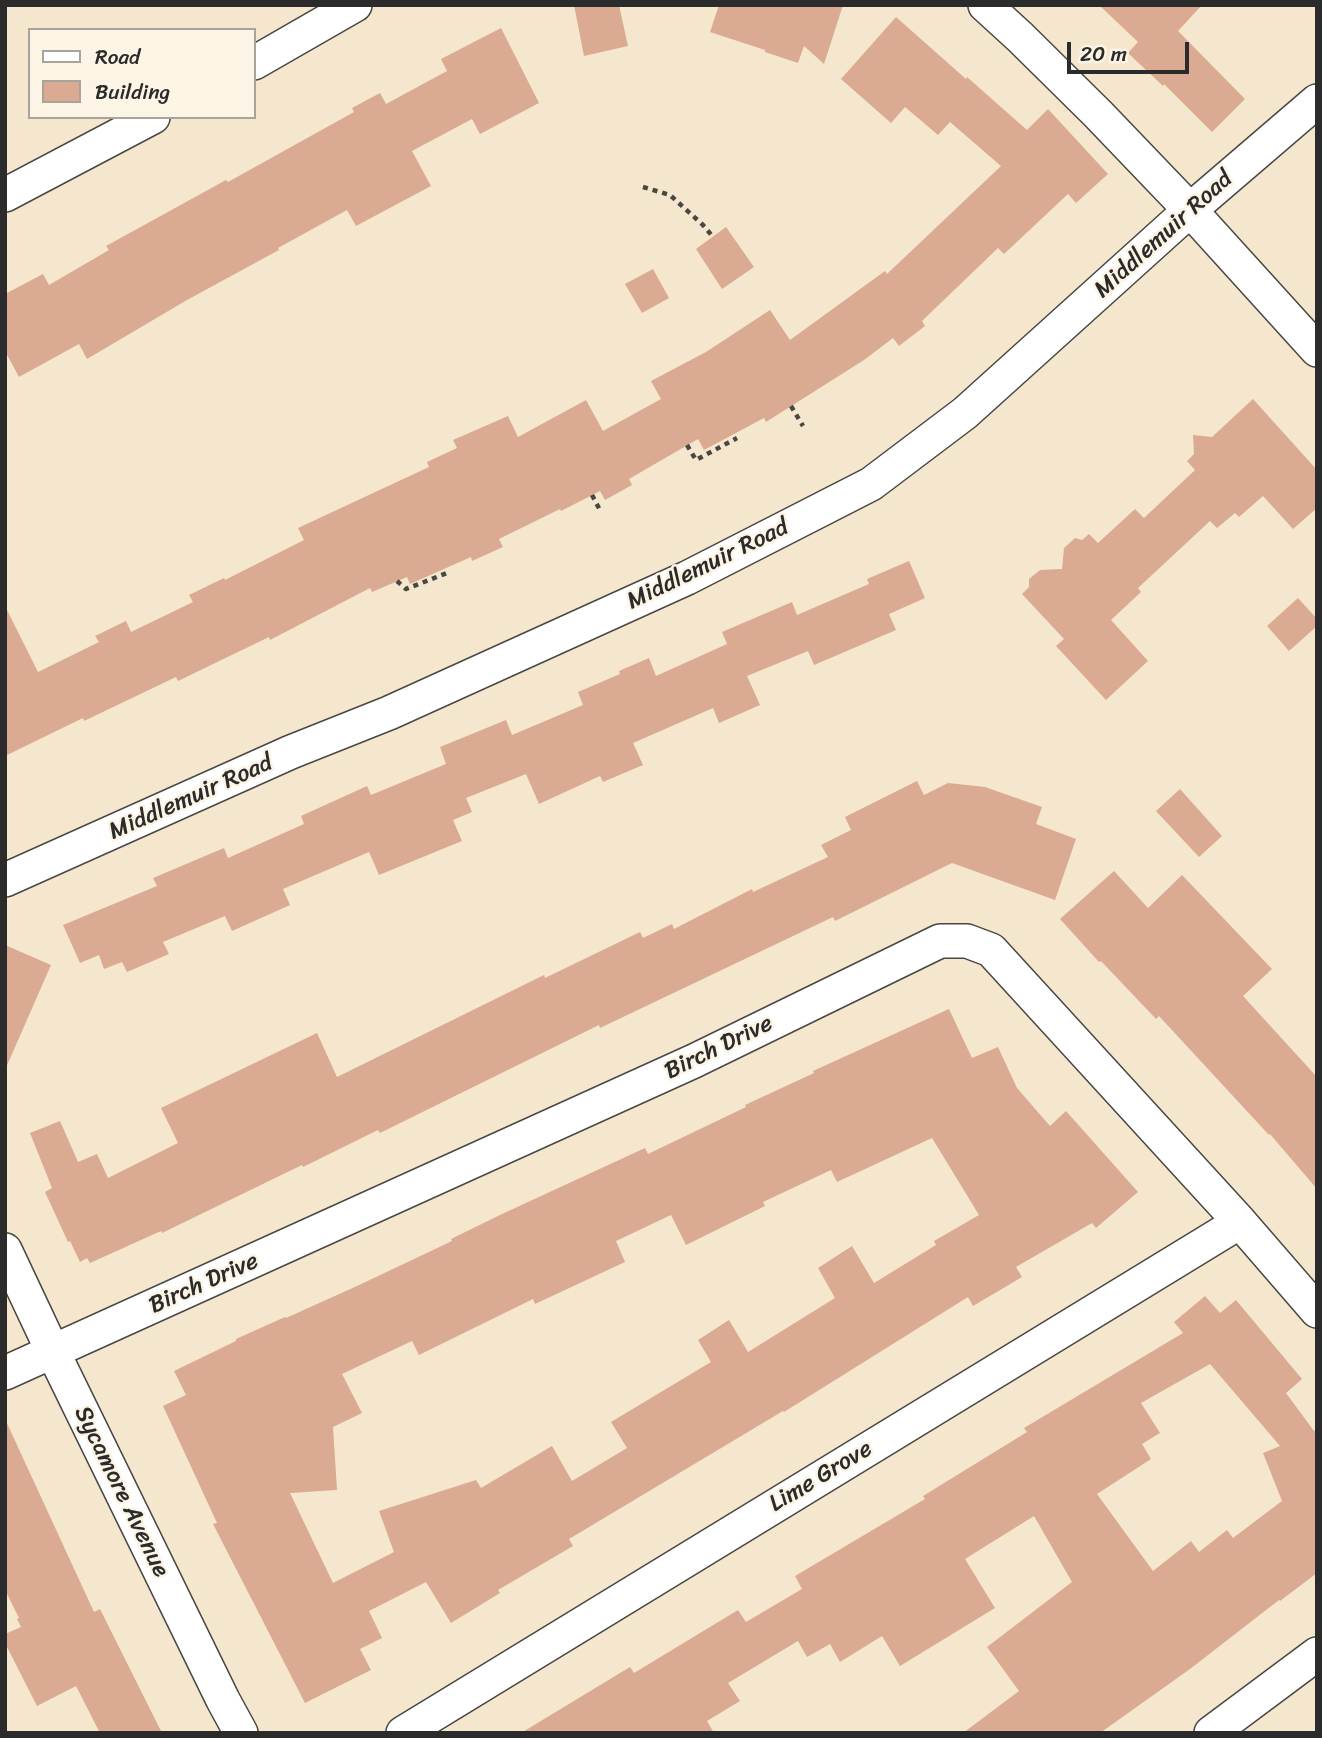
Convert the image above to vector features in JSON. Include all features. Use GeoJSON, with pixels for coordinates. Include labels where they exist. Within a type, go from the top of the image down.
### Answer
{"type":"FeatureCollection","features":[{"type":"Feature","properties":{"kind":"street"},"geometry":{"type":"LineString","coordinates":[[256,62],[355,5]]}},
{"type":"Feature","properties":{"kind":"street"},"geometry":{"type":"LineString","coordinates":[[985,5],[1098,114],[1190,210],[1317,350]]}},
{"type":"Feature","properties":{"kind":"street","name":"Middlemuir Road"},"geometry":{"type":"LineString","coordinates":[[5,880],[220,783],[389,713],[687,578],[871,484],[965,414],[1190,210],[1317,101]]}},
{"type":"Feature","properties":{"kind":"street"},"geometry":{"type":"LineString","coordinates":[[5,195],[149,119]]}},
{"type":"Feature","properties":{"kind":"street","name":"Birch Drive"},"geometry":{"type":"LineString","coordinates":[[5,1373],[694,1061],[940,941],[968,941],[991,950],[1240,1222],[1317,1311]]}},
{"type":"Feature","properties":{"kind":"street","name":"Lime Grove"},"geometry":{"type":"LineString","coordinates":[[403,1733],[1240,1222]]}},
{"type":"Feature","properties":{"kind":"street","name":"Sycamore Avenue"},"geometry":{"type":"LineString","coordinates":[[5,1250],[241,1733]]}},
{"type":"Feature","properties":{"kind":"street"},"geometry":{"type":"LineString","coordinates":[[1211,1733],[1317,1654]]}},
{"type":"Feature","properties":{"kind":"path"},"geometry":{"type":"LineString","coordinates":[[643,187],[670,195],[713,237]]}},
{"type":"Feature","properties":{"kind":"path"},"geometry":{"type":"LineString","coordinates":[[791,406],[803,426]]}},
{"type":"Feature","properties":{"kind":"path"},"geometry":{"type":"LineString","coordinates":[[687,445],[696,460],[737,438]]}},
{"type":"Feature","properties":{"kind":"path"},"geometry":{"type":"LineString","coordinates":[[592,495],[601,512]]}},
{"type":"Feature","properties":{"kind":"path"},"geometry":{"type":"LineString","coordinates":[[397,581],[406,589],[447,573]]}},
{"type":"Feature","properties":{"kind":"building"},"geometry":{"type":"Polygon","coordinates":[[[574,5],[619,5],[628,46],[584,56],[574,5]]]}},
{"type":"Feature","properties":{"kind":"building"},"geometry":{"type":"Polygon","coordinates":[[[719,5],[843,5],[824,64],[804,46],[798,63],[710,32],[719,5]]]}},
{"type":"Feature","properties":{"kind":"building"},"geometry":{"type":"Polygon","coordinates":[[[1099,5],[1202,5],[1178,31],[1245,99],[1212,132],[1128,53],[1138,42],[1099,5]]]}},
{"type":"Feature","properties":{"kind":"building"},"geometry":{"type":"Polygon","coordinates":[[[896,17],[1027,130],[1048,109],[1108,174],[1076,203],[1068,194],[1004,254],[998,248],[922,321],[925,326],[899,346],[893,338],[864,360],[766,422],[764,418],[704,450],[698,439],[629,479],[632,485],[605,500],[600,491],[499,539],[503,547],[472,561],[471,557],[410,584],[407,577],[372,592],[370,588],[270,640],[269,637],[178,681],[176,677],[5,756],[5,606],[38,672],[99,642],[95,636],[126,621],[131,632],[193,602],[189,595],[304,540],[298,528],[429,467],[427,462],[457,448],[453,440],[508,416],[518,437],[586,400],[603,431],[661,399],[651,381],[706,352],[770,310],[790,340],[885,271],[887,274],[1001,166],[950,122],[938,135],[905,107],[891,123],[841,79],[896,17]]]}},
{"type":"Feature","properties":{"kind":"building"},"geometry":{"type":"Polygon","coordinates":[[[501,28],[539,103],[480,134],[472,119],[412,151],[431,186],[356,226],[347,210],[87,359],[79,344],[19,377],[5,351],[5,294],[43,274],[49,285],[109,250],[106,246],[354,112],[352,108],[380,93],[386,104],[447,71],[441,59],[501,28]]]}},
{"type":"Feature","properties":{"kind":"building"},"geometry":{"type":"Polygon","coordinates":[[[726,227],[754,267],[722,289],[696,249],[726,227]]]}},
{"type":"Feature","properties":{"kind":"building"},"geometry":{"type":"Polygon","coordinates":[[[653,269],[669,298],[642,313],[625,284],[653,269]]]}},
{"type":"Feature","properties":{"kind":"building"},"geometry":{"type":"Polygon","coordinates":[[[1253,399],[1317,470],[1317,508],[1293,529],[1263,496],[1239,517],[1235,513],[1217,528],[1210,521],[1138,588],[1141,592],[1111,620],[1148,661],[1106,700],[1056,646],[1064,639],[1022,594],[1029,587],[1029,579],[1040,570],[1062,569],[1064,548],[1075,538],[1082,540],[1089,534],[1098,543],[1135,509],[1144,518],[1195,470],[1187,461],[1194,454],[1193,435],[1212,437],[1253,399]]]}},
{"type":"Feature","properties":{"kind":"building"},"geometry":{"type":"Polygon","coordinates":[[[909,561],[925,598],[889,614],[896,630],[814,665],[808,651],[747,676],[760,705],[719,723],[713,708],[633,743],[643,765],[603,782],[600,776],[539,804],[526,774],[466,798],[472,812],[453,820],[462,841],[379,875],[369,852],[283,889],[290,905],[232,931],[225,916],[163,942],[169,954],[127,972],[122,962],[104,969],[99,955],[80,963],[63,925],[157,886],[153,878],[224,848],[228,858],[304,824],[301,816],[367,786],[371,795],[446,764],[440,747],[506,720],[512,735],[583,705],[578,692],[649,658],[656,676],[727,644],[722,632],[792,602],[797,615],[869,584],[867,579],[909,561]]]}},
{"type":"Feature","properties":{"kind":"building"},"geometry":{"type":"Polygon","coordinates":[[[1298,598],[1317,619],[1317,626],[1289,651],[1267,626],[1298,598]]]}},
{"type":"Feature","properties":{"kind":"building"},"geometry":{"type":"Polygon","coordinates":[[[917,781],[924,795],[948,783],[985,787],[1042,807],[1036,824],[1076,839],[1055,900],[952,863],[835,921],[833,917],[600,1028],[599,1025],[380,1133],[378,1130],[162,1233],[161,1231],[90,1263],[87,1258],[80,1262],[70,1241],[68,1242],[45,1192],[52,1188],[30,1133],[60,1121],[78,1162],[97,1154],[108,1178],[178,1143],[161,1108],[317,1033],[337,1077],[544,975],[545,978],[640,932],[643,938],[672,924],[674,929],[752,889],[753,892],[828,857],[821,845],[851,830],[845,817],[917,781]]]}},
{"type":"Feature","properties":{"kind":"building"},"geometry":{"type":"Polygon","coordinates":[[[1180,789],[1222,836],[1199,857],[1156,811],[1180,789]]]}},
{"type":"Feature","properties":{"kind":"building"},"geometry":{"type":"Polygon","coordinates":[[[1114,871],[1148,908],[1182,875],[1272,969],[1243,996],[1317,1077],[1317,1189],[1270,1134],[1159,1016],[1156,1019],[1060,919],[1114,871]]]}},
{"type":"Feature","properties":{"kind":"building"},"geometry":{"type":"Polygon","coordinates":[[[5,945],[51,965],[5,1070],[5,945]]]}},
{"type":"Feature","properties":{"kind":"building"},"geometry":{"type":"Polygon","coordinates":[[[949,1009],[972,1058],[998,1047],[1017,1088],[1050,1126],[1066,1111],[1138,1192],[1096,1228],[1092,1223],[1016,1267],[1022,1277],[973,1306],[968,1297],[784,1412],[569,1539],[573,1546],[498,1590],[500,1593],[451,1623],[426,1582],[369,1611],[382,1638],[360,1649],[371,1670],[305,1703],[213,1524],[217,1523],[163,1406],[186,1395],[174,1371],[236,1339],[357,1286],[502,1214],[645,1148],[648,1154],[814,1073],[813,1071],[949,1009]],[[932,1138],[837,1182],[831,1170],[763,1202],[765,1206],[686,1245],[671,1215],[616,1241],[625,1262],[535,1304],[533,1299],[419,1355],[412,1341],[342,1374],[362,1413],[333,1427],[337,1490],[290,1493],[333,1583],[394,1552],[379,1511],[476,1480],[481,1488],[552,1446],[572,1481],[627,1448],[611,1422],[711,1362],[698,1340],[729,1320],[748,1352],[835,1298],[818,1268],[852,1246],[874,1283],[936,1245],[934,1241],[979,1215],[932,1138]]]}},
{"type":"Feature","properties":{"kind":"building"},"geometry":{"type":"Polygon","coordinates":[[[1205,1296],[1220,1313],[1236,1300],[1302,1379],[1286,1393],[1314,1431],[1317,1430],[1317,1573],[1100,1733],[963,1733],[1019,1691],[987,1647],[1072,1582],[1034,1516],[965,1559],[995,1608],[900,1666],[882,1636],[840,1662],[830,1644],[807,1657],[798,1641],[728,1683],[740,1701],[707,1721],[714,1733],[521,1733],[630,1667],[634,1673],[738,1610],[746,1622],[802,1589],[795,1576],[925,1499],[923,1496],[1027,1432],[1024,1428],[1183,1333],[1174,1322],[1205,1296]],[[1210,1364],[1141,1403],[1160,1433],[1142,1444],[1151,1459],[1097,1494],[1153,1571],[1191,1541],[1199,1552],[1227,1530],[1233,1538],[1282,1501],[1263,1453],[1280,1446],[1210,1364]]]}},
{"type":"Feature","properties":{"kind":"building"},"geometry":{"type":"Polygon","coordinates":[[[5,1419],[94,1612],[100,1609],[162,1733],[100,1733],[76,1686],[37,1706],[5,1643],[5,1634],[21,1627],[5,1590],[5,1419]]]}}]}
